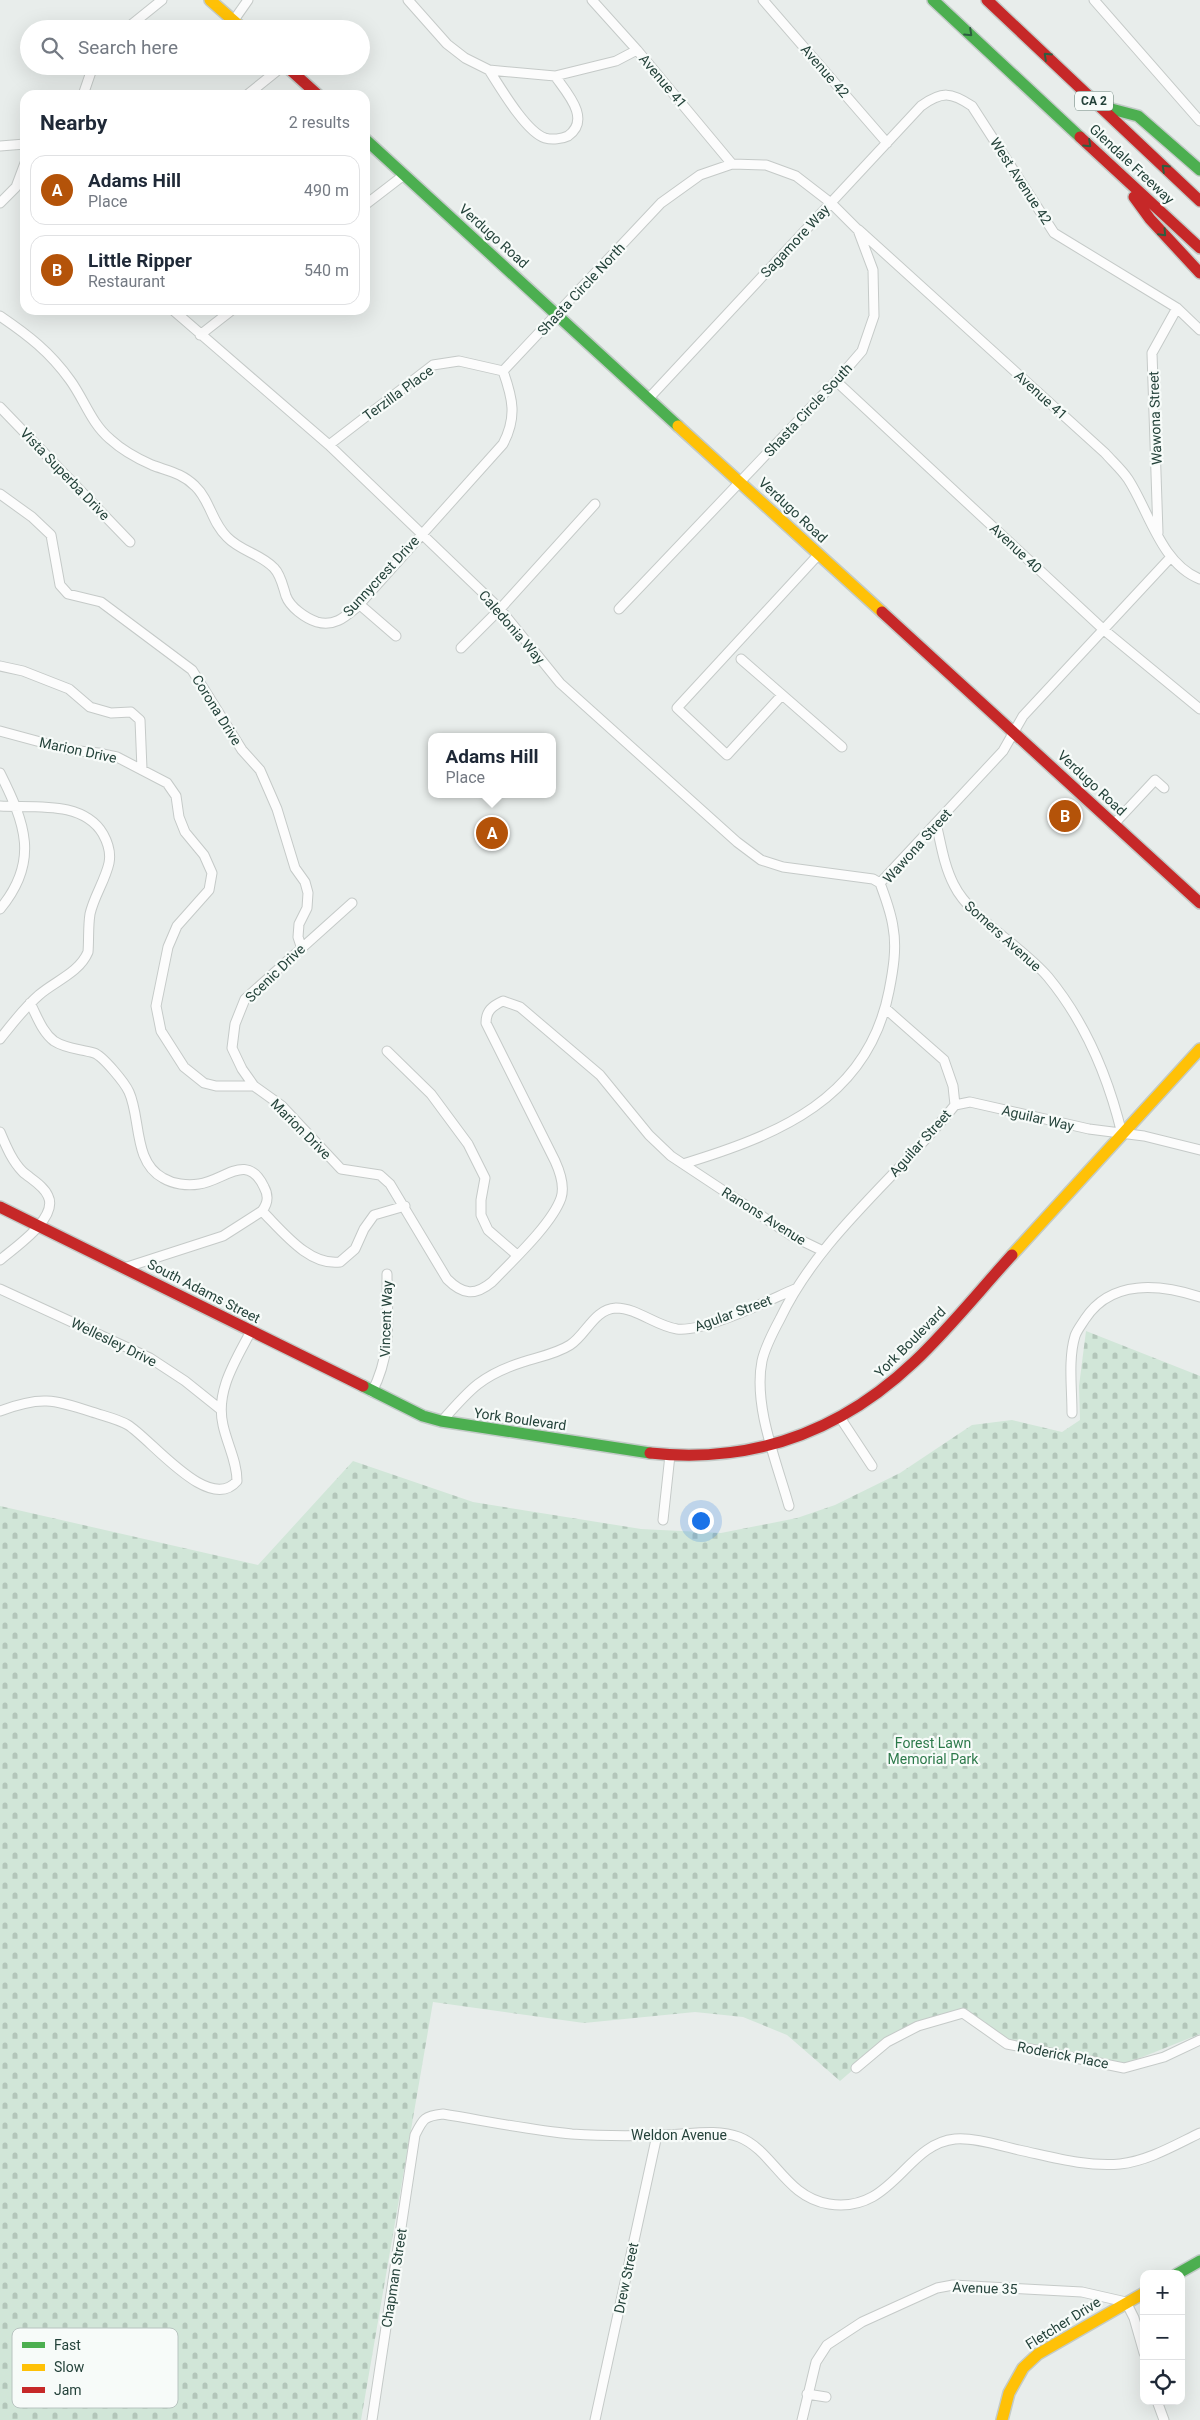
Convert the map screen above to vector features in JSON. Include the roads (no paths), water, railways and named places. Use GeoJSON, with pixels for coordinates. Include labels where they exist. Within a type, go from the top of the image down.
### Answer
{"type":"FeatureCollection","features":[{"type":"Feature","properties":{"kind":"main road"},"geometry":{"type":"LineString","coordinates":[[210,0],[234,20]]}},
{"type":"Feature","properties":{"kind":"main road","name":"Glendale Freeway"},"geometry":{"type":"LineString","coordinates":[[934,0],[1200,248]]}},
{"type":"Feature","properties":{"kind":"main road","name":"Glendale Freeway"},"geometry":{"type":"LineString","coordinates":[[987,0],[1200,201]]}},
{"type":"Feature","properties":{"kind":"main road"},"geometry":{"type":"LineString","coordinates":[[295,75],[312,90]]}},
{"type":"Feature","properties":{"kind":"main road"},"geometry":{"type":"LineString","coordinates":[[1099,106],[1138,116],[1200,170]]}},
{"type":"Feature","properties":{"kind":"main road","name":"Verdugo Road"},"geometry":{"type":"LineString","coordinates":[[370,144],[1200,903]]}},
{"type":"Feature","properties":{"kind":"main road"},"geometry":{"type":"LineString","coordinates":[[1112,166],[1150,219],[1200,273]]}},
{"type":"Feature","properties":{"kind":"main road","name":"York Boulevard"},"geometry":{"type":"LineString","coordinates":[[395,1403],[423,1416],[442,1421],[670,1455],[727,1453],[772,1446],[808,1434],[841,1419],[881,1392],[915,1361],[1200,1049]]}},
{"type":"Feature","properties":{"kind":"main road","name":"South Adams Street"},"geometry":{"type":"LineString","coordinates":[[0,1207],[395,1403]]}},
{"type":"Feature","properties":{"kind":"main road"},"geometry":{"type":"LineString","coordinates":[[1184,2270],[1200,2261]]}},
{"type":"Feature","properties":{"kind":"main road","name":"Fletcher Drive"},"geometry":{"type":"LineString","coordinates":[[1002,2420],[1009,2393],[1018,2376],[1023,2368],[1038,2354],[1140,2295]]}},
{"type":"Feature","properties":{"kind":"street"},"geometry":{"type":"LineString","coordinates":[[137,20],[162,0]]}},
{"type":"Feature","properties":{"kind":"street"},"geometry":{"type":"LineString","coordinates":[[234,20],[248,0]]}},
{"type":"Feature","properties":{"kind":"street"},"geometry":{"type":"LineString","coordinates":[[408,0],[446,44],[465,58],[489,70],[555,76],[608,64],[637,50]]}},
{"type":"Feature","properties":{"kind":"street","name":"Avenue 41"},"geometry":{"type":"LineString","coordinates":[[592,0],[637,50],[732,164]]}},
{"type":"Feature","properties":{"kind":"street","name":"Avenue 42"},"geometry":{"type":"LineString","coordinates":[[763,0],[887,143]]}},
{"type":"Feature","properties":{"kind":"street"},"geometry":{"type":"LineString","coordinates":[[1094,0],[1200,121]]}},
{"type":"Feature","properties":{"kind":"street"},"geometry":{"type":"LineString","coordinates":[[1101,10],[1104,0]]}},
{"type":"Feature","properties":{"kind":"street"},"geometry":{"type":"LineString","coordinates":[[489,70],[511,105],[531,128],[544,138],[556,139],[567,136],[575,128],[578,116],[575,105],[555,76]]}},
{"type":"Feature","properties":{"kind":"street"},"geometry":{"type":"LineString","coordinates":[[85,90],[90,75]]}},
{"type":"Feature","properties":{"kind":"street"},"geometry":{"type":"LineString","coordinates":[[254,90],[273,75]]}},
{"type":"Feature","properties":{"kind":"street","name":"Sagamore Way"},"geometry":{"type":"LineString","coordinates":[[650,398],[921,106],[935,96],[946,94]]}},
{"type":"Feature","properties":{"kind":"street","name":"West Avenue 42"},"geometry":{"type":"LineString","coordinates":[[946,94],[959,97],[972,106],[1054,234],[1178,308],[1200,330]]}},
{"type":"Feature","properties":{"kind":"street"},"geometry":{"type":"LineString","coordinates":[[0,146],[20,144]]}},
{"type":"Feature","properties":{"kind":"street","name":"Shasta Circle North"},"geometry":{"type":"LineString","coordinates":[[503,371],[661,203],[700,175],[732,164],[766,165],[796,176],[831,203]]}},
{"type":"Feature","properties":{"kind":"street"},"geometry":{"type":"LineString","coordinates":[[370,200],[404,175]]}},
{"type":"Feature","properties":{"kind":"street"},"geometry":{"type":"LineString","coordinates":[[0,203],[16,187],[20,176]]}},
{"type":"Feature","properties":{"kind":"street","name":"Shasta Circle South"},"geometry":{"type":"LineString","coordinates":[[619,609],[741,482],[862,351],[874,316],[873,270],[858,230],[831,203]]}},
{"type":"Feature","properties":{"kind":"street","name":"Avenue 41"},"geometry":{"type":"LineString","coordinates":[[858,230],[1105,453],[1128,478],[1171,557],[1190,575],[1200,579]]}},
{"type":"Feature","properties":{"kind":"street","name":"Wawona Street"},"geometry":{"type":"LineString","coordinates":[[1158,535],[1152,352],[1178,308]]}},
{"type":"Feature","properties":{"kind":"street","name":"Caledonia Way"},"geometry":{"type":"LineString","coordinates":[[178,315],[329,445],[500,609],[560,684],[645,762],[737,842],[761,860],[783,868],[873,879],[880,883]]}},
{"type":"Feature","properties":{"kind":"street"},"geometry":{"type":"LineString","coordinates":[[200,335],[226,315]]}},
{"type":"Feature","properties":{"kind":"street","name":"Sunnycrest Drive"},"geometry":{"type":"LineString","coordinates":[[0,316],[35,340],[52,358],[71,381],[87,412],[108,437],[127,452],[152,465],[181,474],[196,486],[208,502],[225,536],[239,548],[262,559],[275,568],[286,598],[298,612],[316,622],[330,623],[342,619],[359,604],[422,533]]}},
{"type":"Feature","properties":{"kind":"street","name":"Terzilla Place"},"geometry":{"type":"LineString","coordinates":[[329,445],[433,365],[459,361],[503,371]]}},
{"type":"Feature","properties":{"kind":"street"},"geometry":{"type":"LineString","coordinates":[[422,533],[503,444],[511,429],[513,410],[510,391],[503,371]]}},
{"type":"Feature","properties":{"kind":"street","name":"Avenue 40"},"geometry":{"type":"LineString","coordinates":[[836,381],[1104,630],[1200,709]]}},
{"type":"Feature","properties":{"kind":"street","name":"Vista Superba Drive"},"geometry":{"type":"LineString","coordinates":[[0,407],[130,542]]}},
{"type":"Feature","properties":{"kind":"street","name":"Corona Drive"},"geometry":{"type":"LineString","coordinates":[[0,494],[32,517],[51,535],[60,585],[68,594],[101,602],[192,670],[242,750],[260,770],[277,809],[295,868],[305,882],[308,893],[308,908],[299,924],[298,936],[302,946]]}},
{"type":"Feature","properties":{"kind":"street"},"geometry":{"type":"LineString","coordinates":[[461,648],[500,609],[596,504]]}},
{"type":"Feature","properties":{"kind":"street"},"geometry":{"type":"LineString","coordinates":[[782,695],[727,755],[677,708],[819,554]]}},
{"type":"Feature","properties":{"kind":"street","name":"Wawona Street"},"geometry":{"type":"LineString","coordinates":[[683,1164],[726,1151],[804,1114],[827,1098],[855,1070],[878,1030],[886,1009],[895,946],[893,926],[880,883],[1003,751],[1023,716],[1171,557]]}},
{"type":"Feature","properties":{"kind":"street"},"geometry":{"type":"LineString","coordinates":[[359,604],[396,636]]}},
{"type":"Feature","properties":{"kind":"street"},"geometry":{"type":"LineString","coordinates":[[741,659],[842,747]]}},
{"type":"Feature","properties":{"kind":"street"},"geometry":{"type":"LineString","coordinates":[[0,666],[23,671],[69,689],[90,707],[111,713],[132,712],[140,720],[142,769]]}},
{"type":"Feature","properties":{"kind":"street","name":"Marion Drive"},"geometry":{"type":"LineString","coordinates":[[0,731],[70,750],[117,757],[167,783],[176,796],[179,817],[185,832],[204,855],[212,873],[209,890],[177,926],[168,947],[156,1006],[161,1031],[184,1067],[204,1083],[229,1087],[254,1086],[282,1106],[341,1169],[380,1175],[390,1184],[405,1206],[447,1279],[456,1288],[470,1292],[483,1290],[517,1255],[550,1218],[562,1197],[562,1177],[486,1023],[486,1015],[489,1010],[503,1001]]}},
{"type":"Feature","properties":{"kind":"street"},"geometry":{"type":"LineString","coordinates":[[0,773],[18,807],[24,844],[23,868],[12,894],[0,909]]}},
{"type":"Feature","properties":{"kind":"street"},"geometry":{"type":"LineString","coordinates":[[1114,824],[1155,780],[1164,788]]}},
{"type":"Feature","properties":{"kind":"street"},"geometry":{"type":"LineString","coordinates":[[0,806],[66,810],[86,816],[100,830],[110,852],[104,877],[90,915],[88,952],[78,966],[30,1003],[0,1039]]}},
{"type":"Feature","properties":{"kind":"street","name":"Somers Avenue"},"geometry":{"type":"LineString","coordinates":[[936,823],[944,864],[954,886],[967,905],[1024,952],[1049,978],[1090,1038],[1116,1108],[1122,1134]]}},
{"type":"Feature","properties":{"kind":"street","name":"Scenic Drive"},"geometry":{"type":"LineString","coordinates":[[254,1086],[242,1070],[232,1048],[235,1024],[245,999],[352,903]]}},
{"type":"Feature","properties":{"kind":"street","name":"Ranons Avenue"},"geometry":{"type":"LineString","coordinates":[[503,1001],[520,1007],[600,1075],[649,1135],[671,1156],[792,1236],[823,1251],[795,1289],[773,1333],[762,1361],[761,1394],[772,1446],[789,1506]]}},
{"type":"Feature","properties":{"kind":"street"},"geometry":{"type":"LineString","coordinates":[[30,1003],[48,1035],[66,1047],[96,1054],[106,1062],[129,1092],[141,1146],[149,1165],[161,1178],[178,1184],[200,1184],[225,1173],[249,1170],[259,1176],[267,1193],[267,1204],[262,1211],[223,1236],[124,1268]]}},
{"type":"Feature","properties":{"kind":"street","name":"Aguilar Street"},"geometry":{"type":"LineString","coordinates":[[823,1251],[955,1104],[953,1086],[944,1060],[886,1009]]}},
{"type":"Feature","properties":{"kind":"street"},"geometry":{"type":"LineString","coordinates":[[387,1051],[431,1094],[468,1144],[485,1178],[481,1200],[481,1215],[488,1230],[517,1255]]}},
{"type":"Feature","properties":{"kind":"street","name":"Aguilar Way"},"geometry":{"type":"LineString","coordinates":[[955,1104],[970,1102],[1088,1129],[1122,1134]]}},
{"type":"Feature","properties":{"kind":"street"},"geometry":{"type":"LineString","coordinates":[[0,1132],[12,1158],[48,1196],[50,1204],[45,1218],[39,1226],[0,1260]]}},
{"type":"Feature","properties":{"kind":"street"},"geometry":{"type":"LineString","coordinates":[[1122,1134],[1144,1136],[1200,1150]]}},
{"type":"Feature","properties":{"kind":"street"},"geometry":{"type":"LineString","coordinates":[[262,1211],[308,1254],[331,1263],[340,1262],[355,1249],[364,1229],[374,1215],[405,1206]]}},
{"type":"Feature","properties":{"kind":"street","name":"Vincent Way"},"geometry":{"type":"LineString","coordinates":[[372,1392],[381,1376],[388,1353],[387,1274]]}},
{"type":"Feature","properties":{"kind":"street"},"geometry":{"type":"LineString","coordinates":[[1072,1413],[1072,1356],[1076,1335],[1091,1311],[1102,1301],[1119,1292],[1138,1287],[1159,1286],[1200,1297]]}},
{"type":"Feature","properties":{"kind":"street","name":"Agular Street"},"geometry":{"type":"LineString","coordinates":[[442,1421],[476,1383],[490,1374],[560,1350],[572,1344],[604,1312],[616,1308],[676,1329],[691,1329],[795,1289]]}},
{"type":"Feature","properties":{"kind":"street","name":"Wellesley Drive"},"geometry":{"type":"LineString","coordinates":[[0,1290],[150,1358],[185,1381],[220,1409]]}},
{"type":"Feature","properties":{"kind":"street"},"geometry":{"type":"LineString","coordinates":[[0,1411],[23,1403],[46,1399],[61,1401],[112,1419],[133,1429],[196,1482],[214,1489],[228,1488],[237,1481],[237,1469],[222,1424],[220,1409],[228,1378],[251,1331]]}},
{"type":"Feature","properties":{"kind":"street"},"geometry":{"type":"LineString","coordinates":[[841,1419],[872,1466]]}},
{"type":"Feature","properties":{"kind":"street"},"geometry":{"type":"LineString","coordinates":[[663,1520],[670,1455]]}},
{"type":"Feature","properties":{"kind":"street","name":"Roderick Place"},"geometry":{"type":"LineString","coordinates":[[856,2068],[887,2042],[918,2026],[963,2012],[1007,2044],[1124,2068],[1164,2057],[1200,2040]]}},
{"type":"Feature","properties":{"kind":"street","name":"Weldon Avenue"},"geometry":{"type":"LineString","coordinates":[[416,2135],[422,2120],[431,2115],[443,2114],[572,2134],[657,2135],[720,2132],[740,2137],[758,2150],[786,2181],[808,2197],[829,2204],[852,2204],[873,2198],[900,2177],[920,2155],[936,2145],[955,2139],[988,2143],[1084,2163],[1121,2164],[1156,2154],[1200,2133]]}},
{"type":"Feature","properties":{"kind":"street","name":"Chapman Street"},"geometry":{"type":"LineString","coordinates":[[372,2420],[416,2135]]}},
{"type":"Feature","properties":{"kind":"street","name":"Drew Street"},"geometry":{"type":"LineString","coordinates":[[595,2420],[657,2135]]}},
{"type":"Feature","properties":{"kind":"street","name":"Avenue 35"},"geometry":{"type":"LineString","coordinates":[[807,2394],[816,2362],[827,2345],[862,2322],[938,2288],[953,2285],[1082,2292],[1126,2302]]}},
{"type":"Feature","properties":{"kind":"street"},"geometry":{"type":"LineString","coordinates":[[1126,2302],[1134,2318],[1140,2339]]}},
{"type":"Feature","properties":{"kind":"street"},"geometry":{"type":"LineString","coordinates":[[802,2420],[807,2394],[826,2397]]}},
{"type":"Feature","properties":{"kind":"street"},"geometry":{"type":"LineString","coordinates":[[1158,2405],[1164,2420]]}},
{"type":"Feature","properties":{"kind":"place","name":"Little Ripper"},"geometry":{"type":"Point","coordinates":[1065,816]}},
{"type":"Feature","properties":{"kind":"place","name":"Adams Hill"},"geometry":{"type":"Point","coordinates":[492,833]}},
{"type":"Feature","properties":{"kind":"park label","name":"Forest Lawn Memorial Park"},"geometry":{"type":"Point","coordinates":[933,1752]}}]}
